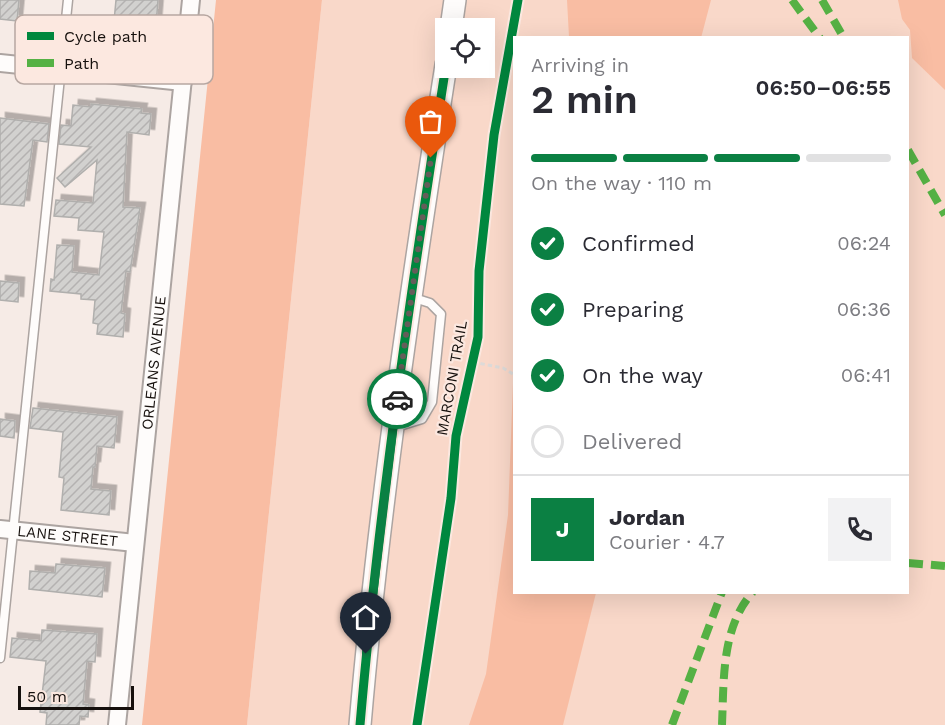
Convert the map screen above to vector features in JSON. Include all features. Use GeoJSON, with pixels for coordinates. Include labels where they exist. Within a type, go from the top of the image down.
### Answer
{"type":"FeatureCollection","features":[{"type":"Feature","properties":{"kind":"street","name":"ORLEANS AVENUE"},"geometry":{"type":"LineString","coordinates":[[190,15],[191,0]]}},
{"type":"Feature","properties":{"kind":"street"},"geometry":{"type":"LineString","coordinates":[[452,18],[455,0]]}},
{"type":"Feature","properties":{"kind":"street"},"geometry":{"type":"LineString","coordinates":[[0,63],[15,64]]}},
{"type":"Feature","properties":{"kind":"street"},"geometry":{"type":"LineString","coordinates":[[360,725],[370,607],[393,428],[410,297],[444,78]]}},
{"type":"Feature","properties":{"kind":"street","name":"ORLEANS AVENUE"},"geometry":{"type":"LineString","coordinates":[[117,725],[183,84]]}},
{"type":"Feature","properties":{"kind":"street","name":"LANE STREET"},"geometry":{"type":"LineString","coordinates":[[7,530],[135,543]]}},
{"type":"Feature","properties":{"kind":"lane"},"geometry":{"type":"LineString","coordinates":[[66,15],[68,0]]}},
{"type":"Feature","properties":{"kind":"lane"},"geometry":{"type":"LineString","coordinates":[[0,658],[7,530],[59,84]]}},
{"type":"Feature","properties":{"kind":"lane"},"geometry":{"type":"LineString","coordinates":[[393,428],[422,419],[432,402],[441,314],[430,303],[410,297]]}},
{"type":"Feature","properties":{"kind":"path"},"geometry":{"type":"LineString","coordinates":[[474,358],[513,374]]}},
{"type":"Feature","properties":{"kind":"shaded area"},"geometry":{"type":"Polygon","coordinates":[[[216,0],[322,0],[247,725],[142,725],[207,84],[213,84],[213,29],[216,0]]]}},
{"type":"Feature","properties":{"kind":"shaded area"},"geometry":{"type":"Polygon","coordinates":[[[322,0],[945,0],[945,725],[247,725],[322,0]]]}},
{"type":"Feature","properties":{"kind":"shaded area"},"geometry":{"type":"Polygon","coordinates":[[[567,0],[711,0],[702,36],[569,36],[567,0]]]}},
{"type":"Feature","properties":{"kind":"shaded area"},"geometry":{"type":"Polygon","coordinates":[[[898,0],[945,0],[945,90],[912,58],[910,30],[902,19],[898,0]]]}},
{"type":"Feature","properties":{"kind":"shaded area"},"geometry":{"type":"Polygon","coordinates":[[[513,383],[513,594],[596,594],[563,725],[469,725],[486,674],[508,515],[513,383]]]}},
{"type":"Feature","properties":{"kind":"building"},"geometry":{"type":"Polygon","coordinates":[[[0,0],[19,0],[15,21],[0,19],[0,0]]]}},
{"type":"Feature","properties":{"kind":"building"},"geometry":{"type":"Polygon","coordinates":[[[116,0],[158,0],[157,15],[115,15],[116,0]]]}},
{"type":"Feature","properties":{"kind":"building"},"geometry":{"type":"Polygon","coordinates":[[[91,104],[142,109],[141,113],[151,114],[149,135],[127,132],[123,207],[140,208],[130,272],[126,271],[121,313],[125,314],[123,337],[97,334],[98,324],[93,323],[95,300],[81,299],[81,294],[50,291],[51,279],[54,280],[57,245],[74,246],[72,272],[99,275],[104,232],[78,230],[79,218],[54,216],[56,200],[93,203],[97,160],[65,187],[57,178],[91,147],[59,144],[61,125],[71,126],[73,105],[91,107],[91,104]]]}},
{"type":"Feature","properties":{"kind":"building"},"geometry":{"type":"Polygon","coordinates":[[[0,118],[49,124],[47,142],[33,140],[24,206],[0,204],[0,118]]]}},
{"type":"Feature","properties":{"kind":"building"},"geometry":{"type":"Polygon","coordinates":[[[0,281],[19,283],[18,302],[0,300],[0,281]]]}},
{"type":"Feature","properties":{"kind":"building"},"geometry":{"type":"Polygon","coordinates":[[[33,408],[117,417],[114,448],[97,446],[91,489],[111,491],[109,515],[61,510],[64,478],[59,477],[63,432],[30,428],[33,408]]]}},
{"type":"Feature","properties":{"kind":"building"},"geometry":{"type":"Polygon","coordinates":[[[0,419],[15,421],[14,438],[0,436],[0,419]]]}},
{"type":"Feature","properties":{"kind":"building"},"geometry":{"type":"Polygon","coordinates":[[[56,564],[105,568],[102,597],[29,589],[30,571],[55,573],[56,564]]]}},
{"type":"Feature","properties":{"kind":"building"},"geometry":{"type":"Polygon","coordinates":[[[42,630],[97,634],[95,662],[87,661],[83,704],[89,705],[88,717],[80,716],[79,725],[46,725],[47,713],[40,712],[46,661],[10,657],[12,638],[41,641],[42,630]]]}},
{"type":"Feature","properties":{"kind":"marked path"},"geometry":{"type":"LineString","coordinates":[[792,0],[819,36]]}},
{"type":"Feature","properties":{"kind":"marked path"},"geometry":{"type":"LineString","coordinates":[[822,0],[843,36]]}},
{"type":"Feature","properties":{"kind":"marked path"},"geometry":{"type":"LineString","coordinates":[[909,152],[945,215]]}},
{"type":"Feature","properties":{"kind":"marked path"},"geometry":{"type":"LineString","coordinates":[[909,563],[945,566]]}},
{"type":"Feature","properties":{"kind":"marked path"},"geometry":{"type":"LineString","coordinates":[[672,725],[721,594]]}},
{"type":"Feature","properties":{"kind":"marked path"},"geometry":{"type":"LineString","coordinates":[[722,725],[726,655],[735,621],[752,594]]}},
{"type":"Feature","properties":{"kind":"cycle path","name":"MARCONI TRAIL"},"geometry":{"type":"LineString","coordinates":[[417,725],[451,498],[456,436],[478,337],[479,271],[494,135],[518,0]]}},
{"type":"Feature","properties":{"kind":"cycle path"},"geometry":{"type":"LineString","coordinates":[[360,725],[387,477],[444,78]]}},
{"type":"Feature","properties":{"kind":"way so far"},"geometry":{"type":"LineString","coordinates":[[397,399],[431,158]]}},
{"type":"Feature","properties":{"kind":"route"},"geometry":{"type":"LineString","coordinates":[[366,654],[397,399]]}}]}
